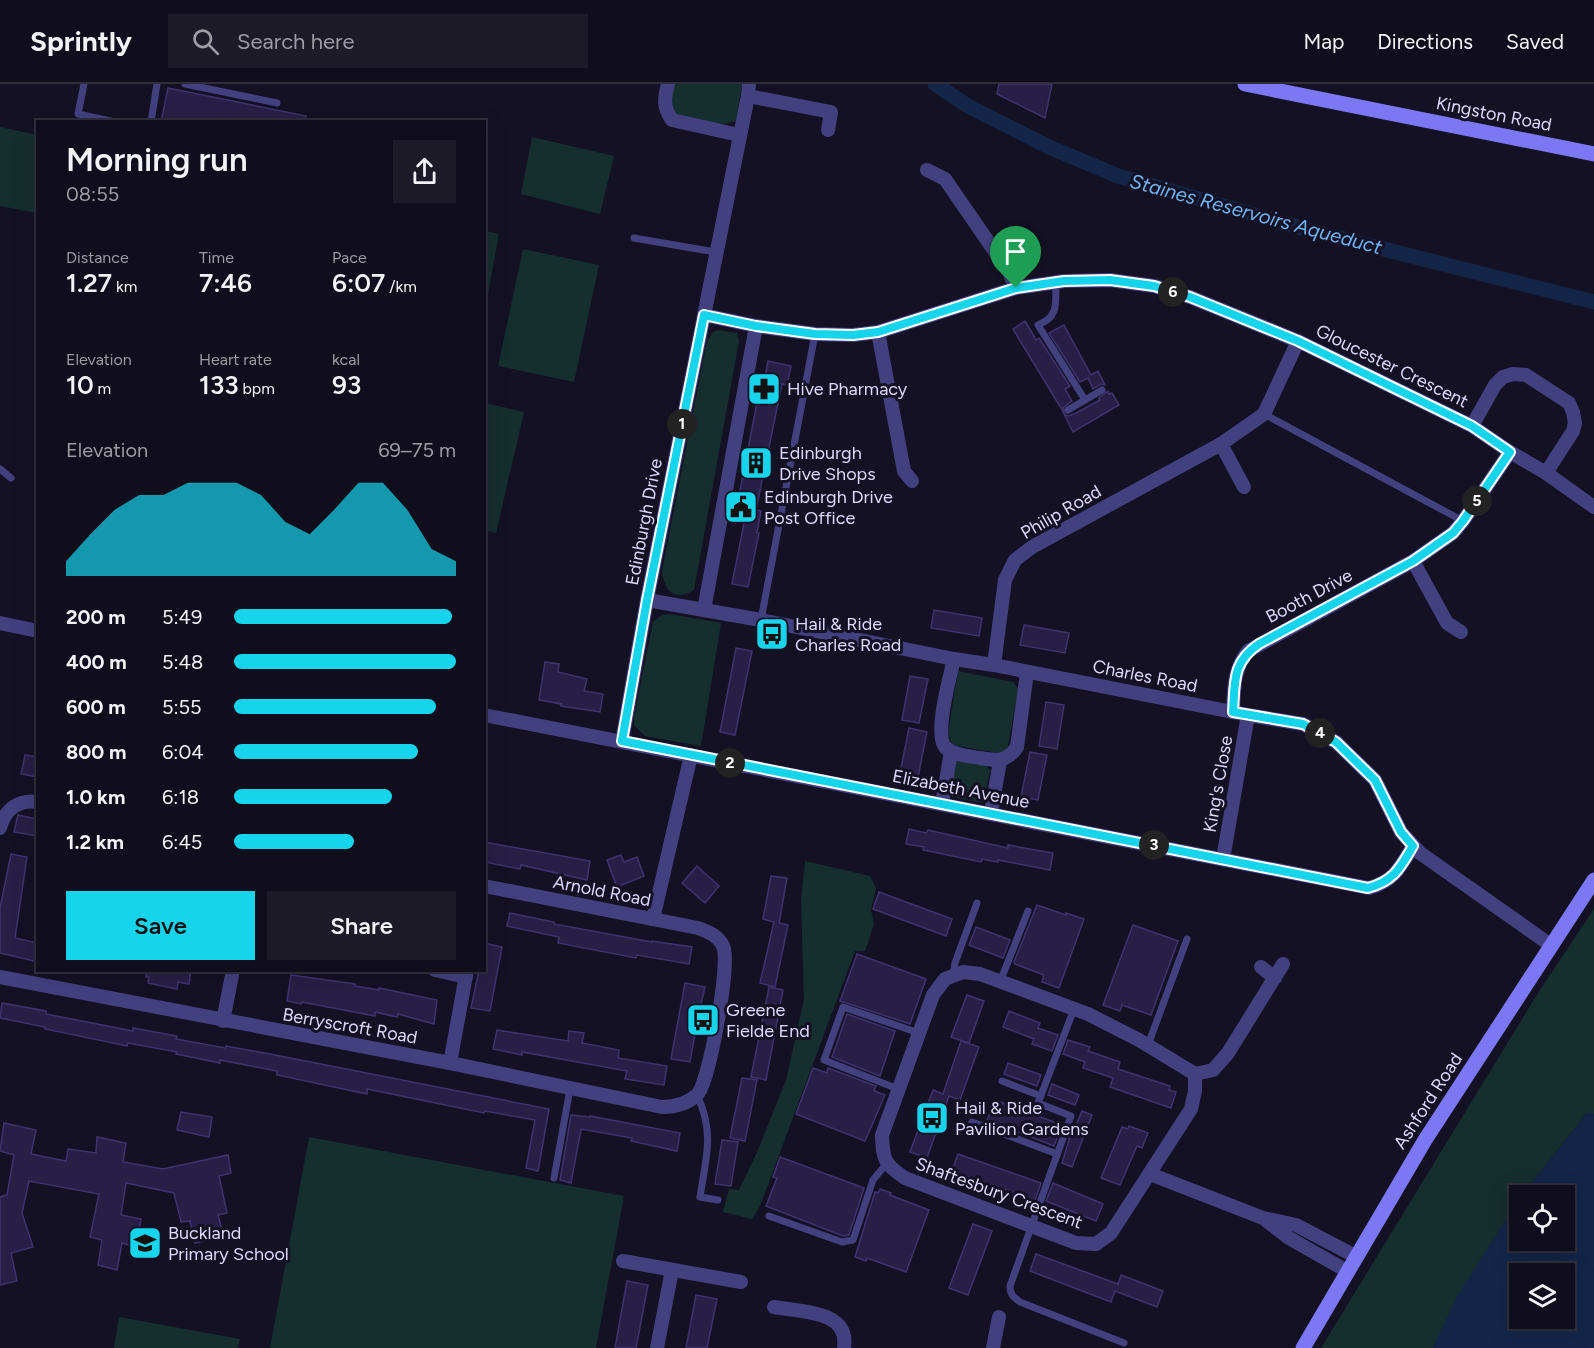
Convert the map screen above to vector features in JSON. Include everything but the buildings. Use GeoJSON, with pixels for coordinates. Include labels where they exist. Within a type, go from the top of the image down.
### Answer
{"type":"FeatureCollection","features":[{"type":"Feature","properties":{"kind":"main road","name":"Kingston Road"},"geometry":{"type":"LineString","coordinates":[[1245,84],[1594,154]]}},
{"type":"Feature","properties":{"kind":"main road","name":"Ashford Road"},"geometry":{"type":"LineString","coordinates":[[1303,1348],[1425,1140],[1594,880]]}},
{"type":"Feature","properties":{"kind":"street"},"geometry":{"type":"LineString","coordinates":[[669,84],[664,101],[666,111],[672,120],[739,135]]}},
{"type":"Feature","properties":{"kind":"street"},"geometry":{"type":"LineString","coordinates":[[748,90],[831,112],[828,130]]}},
{"type":"Feature","properties":{"kind":"street","name":"Edinburgh Drive"},"geometry":{"type":"LineString","coordinates":[[622,741],[647,600],[748,90]]}},
{"type":"Feature","properties":{"kind":"street"},"geometry":{"type":"LineString","coordinates":[[927,170],[945,179],[1009,272],[1016,288]]}},
{"type":"Feature","properties":{"kind":"street","name":"Gloucester Crescent"},"geometry":{"type":"LineString","coordinates":[[704,315],[756,326],[815,334],[853,335],[878,332],[1016,288],[1056,282],[1110,280],[1154,286],[1190,297],[1298,341],[1472,426],[1594,507]]}},
{"type":"Feature","properties":{"kind":"street"},"geometry":{"type":"LineString","coordinates":[[704,610],[756,326]]}},
{"type":"Feature","properties":{"kind":"street"},"geometry":{"type":"LineString","coordinates":[[878,332],[904,471],[912,481]]}},
{"type":"Feature","properties":{"kind":"street"},"geometry":{"type":"LineString","coordinates":[[1264,414],[1298,341]]}},
{"type":"Feature","properties":{"kind":"street","name":"Gloucester Crescent"},"geometry":{"type":"LineString","coordinates":[[1472,426],[1495,385],[1503,377],[1513,374],[1526,375],[1569,403],[1573,411],[1575,423],[1572,431],[1546,473]]}},
{"type":"Feature","properties":{"kind":"street","name":"Philip Road"},"geometry":{"type":"LineString","coordinates":[[994,665],[1005,580],[1015,560],[1032,547],[1221,444],[1264,414]]}},
{"type":"Feature","properties":{"kind":"street"},"geometry":{"type":"LineString","coordinates":[[1221,444],[1244,487]]}},
{"type":"Feature","properties":{"kind":"street","name":"Booth Drive"},"geometry":{"type":"LineString","coordinates":[[1233,712],[1239,662],[1248,651],[1413,561],[1453,533],[1510,452]]}},
{"type":"Feature","properties":{"kind":"street"},"geometry":{"type":"LineString","coordinates":[[1413,561],[1447,623],[1461,632]]}},
{"type":"Feature","properties":{"kind":"street","name":"Charles Road"},"geometry":{"type":"LineString","coordinates":[[647,600],[1303,724],[1336,742],[1375,780],[1401,832],[1420,853],[1552,946]]}},
{"type":"Feature","properties":{"kind":"street"},"geometry":{"type":"LineString","coordinates":[[0,623],[36,631]]}},
{"type":"Feature","properties":{"kind":"street"},"geometry":{"type":"LineString","coordinates":[[954,659],[942,728],[944,745],[951,752],[1000,761],[1010,757],[1017,747],[1027,672]]}},
{"type":"Feature","properties":{"kind":"street","name":"Elizabeth Avenue"},"geometry":{"type":"LineString","coordinates":[[486,715],[1368,888],[1385,883],[1399,869],[1413,846]]}},
{"type":"Feature","properties":{"kind":"street","name":"King's Close"},"geometry":{"type":"LineString","coordinates":[[1223,859],[1248,715]]}},
{"type":"Feature","properties":{"kind":"street"},"geometry":{"type":"LineString","coordinates":[[942,804],[951,752]]}},
{"type":"Feature","properties":{"kind":"street"},"geometry":{"type":"LineString","coordinates":[[653,919],[691,755]]}},
{"type":"Feature","properties":{"kind":"street"},"geometry":{"type":"LineString","coordinates":[[991,813],[1000,761]]}},
{"type":"Feature","properties":{"kind":"street"},"geometry":{"type":"LineString","coordinates":[[0,828],[8,811],[18,803],[36,802]]}},
{"type":"Feature","properties":{"kind":"street","name":"Arnold Road"},"geometry":{"type":"LineString","coordinates":[[486,886],[698,928],[712,934],[724,948],[725,975],[709,1068],[705,1083],[694,1097]]}},
{"type":"Feature","properties":{"kind":"street"},"geometry":{"type":"LineString","coordinates":[[886,1163],[882,1135],[933,995],[945,979],[963,972],[980,974],[1088,1014],[1148,1045],[1196,1074],[1213,1070],[1228,1053],[1283,964]]}},
{"type":"Feature","properties":{"kind":"street"},"geometry":{"type":"LineString","coordinates":[[1261,968],[1275,978]]}},
{"type":"Feature","properties":{"kind":"street"},"geometry":{"type":"LineString","coordinates":[[223,1021],[233,972]]}},
{"type":"Feature","properties":{"kind":"street"},"geometry":{"type":"LineString","coordinates":[[450,1063],[467,974],[451,972]]}},
{"type":"Feature","properties":{"kind":"street","name":"Berryscroft Road"},"geometry":{"type":"LineString","coordinates":[[0,977],[450,1063],[662,1107],[675,1107],[694,1097]]}},
{"type":"Feature","properties":{"kind":"street","name":"Shaftesbury Crescent"},"geometry":{"type":"LineString","coordinates":[[886,1163],[888,1167],[905,1178],[1076,1244],[1095,1244],[1111,1233],[1191,1109],[1196,1074]]}},
{"type":"Feature","properties":{"kind":"street"},"geometry":{"type":"LineString","coordinates":[[1150,1174],[1263,1218],[1296,1226],[1355,1256]]}},
{"type":"Feature","properties":{"kind":"street"},"geometry":{"type":"LineString","coordinates":[[1263,1218],[1289,1238],[1347,1271]]}},
{"type":"Feature","properties":{"kind":"street"},"geometry":{"type":"LineString","coordinates":[[623,1261],[741,1282]]}},
{"type":"Feature","properties":{"kind":"street"},"geometry":{"type":"LineString","coordinates":[[657,1348],[672,1270]]}},
{"type":"Feature","properties":{"kind":"street"},"geometry":{"type":"LineString","coordinates":[[774,1307],[829,1317],[843,1330],[844,1348]]}},
{"type":"Feature","properties":{"kind":"street"},"geometry":{"type":"LineString","coordinates":[[993,1348],[999,1317]]}},
{"type":"Feature","properties":{"kind":"lane"},"geometry":{"type":"LineString","coordinates":[[84,84],[78,114],[106,120]]}},
{"type":"Feature","properties":{"kind":"lane"},"geometry":{"type":"LineString","coordinates":[[151,120],[157,84]]}},
{"type":"Feature","properties":{"kind":"lane"},"geometry":{"type":"LineString","coordinates":[[185,84],[277,103]]}},
{"type":"Feature","properties":{"kind":"lane"},"geometry":{"type":"LineString","coordinates":[[634,238],[715,252]]}},
{"type":"Feature","properties":{"kind":"lane"},"geometry":{"type":"LineString","coordinates":[[1056,282],[1054,314],[1049,321],[1038,325],[1084,400]]}},
{"type":"Feature","properties":{"kind":"lane"},"geometry":{"type":"LineString","coordinates":[[761,620],[815,334]]}},
{"type":"Feature","properties":{"kind":"lane"},"geometry":{"type":"LineString","coordinates":[[1068,410],[1102,390]]}},
{"type":"Feature","properties":{"kind":"lane"},"geometry":{"type":"LineString","coordinates":[[1264,414],[1463,521]]}},
{"type":"Feature","properties":{"kind":"lane"},"geometry":{"type":"LineString","coordinates":[[0,469],[11,478]]}},
{"type":"Feature","properties":{"kind":"lane"},"geometry":{"type":"LineString","coordinates":[[953,976],[955,963],[977,903]]}},
{"type":"Feature","properties":{"kind":"lane"},"geometry":{"type":"LineString","coordinates":[[1000,982],[1028,911]]}},
{"type":"Feature","properties":{"kind":"lane"},"geometry":{"type":"LineString","coordinates":[[1148,1045],[1187,939]]}},
{"type":"Feature","properties":{"kind":"lane"},"geometry":{"type":"LineString","coordinates":[[898,1089],[824,1060],[843,1007],[919,1033]]}},
{"type":"Feature","properties":{"kind":"lane"},"geometry":{"type":"LineString","coordinates":[[1074,1009],[1038,1103],[1071,1116],[1010,1286],[1013,1297],[1036,1309],[1124,1342]]}},
{"type":"Feature","properties":{"kind":"lane"},"geometry":{"type":"LineString","coordinates":[[1002,1081],[1041,1096]]}},
{"type":"Feature","properties":{"kind":"lane"},"geometry":{"type":"LineString","coordinates":[[554,1178],[570,1089]]}},
{"type":"Feature","properties":{"kind":"lane"},"geometry":{"type":"LineString","coordinates":[[694,1097],[705,1110],[709,1138],[700,1197],[718,1200]]}},
{"type":"Feature","properties":{"kind":"lane"},"geometry":{"type":"LineString","coordinates":[[972,1122],[1057,1154]]}},
{"type":"Feature","properties":{"kind":"lane"},"geometry":{"type":"LineString","coordinates":[[770,1216],[842,1242],[853,1240],[873,1179],[886,1163]]}},
{"type":"Feature","properties":{"kind":"green space"},"geometry":{"type":"Polygon","coordinates":[[[675,84],[742,84],[736,121],[714,124],[678,117],[670,105],[675,84]]]}},
{"type":"Feature","properties":{"kind":"green space"},"geometry":{"type":"Polygon","coordinates":[[[0,127],[36,135],[36,213],[0,206],[0,127]]]}},
{"type":"Feature","properties":{"kind":"green space"},"geometry":{"type":"Polygon","coordinates":[[[532,137],[614,156],[600,214],[521,194],[532,137]]]}},
{"type":"Feature","properties":{"kind":"green space"},"geometry":{"type":"Polygon","coordinates":[[[486,231],[499,234],[486,305],[486,231]]]}},
{"type":"Feature","properties":{"kind":"green space"},"geometry":{"type":"Polygon","coordinates":[[[523,249],[599,265],[574,382],[498,366],[523,249]]]}},
{"type":"Feature","properties":{"kind":"green space"},"geometry":{"type":"Polygon","coordinates":[[[719,330],[737,333],[739,341],[694,590],[676,595],[665,584],[662,571],[707,341],[713,332],[719,330]]]}},
{"type":"Feature","properties":{"kind":"green space"},"geometry":{"type":"Polygon","coordinates":[[[486,403],[524,412],[496,533],[486,530],[486,403]]]}},
{"type":"Feature","properties":{"kind":"green space"},"geometry":{"type":"Polygon","coordinates":[[[670,614],[721,623],[701,746],[645,736],[634,725],[653,622],[662,615],[670,614]]]}},
{"type":"Feature","properties":{"kind":"green space"},"geometry":{"type":"Polygon","coordinates":[[[958,671],[1013,682],[1018,689],[1005,752],[952,745],[948,733],[958,671]]]}},
{"type":"Feature","properties":{"kind":"green space"},"geometry":{"type":"Polygon","coordinates":[[[958,761],[987,766],[990,771],[983,803],[952,797],[955,763],[958,761]]]}},
{"type":"Feature","properties":{"kind":"green space"},"geometry":{"type":"Polygon","coordinates":[[[805,861],[870,876],[876,888],[871,910],[874,924],[865,951],[855,951],[760,1206],[752,1219],[723,1212],[729,1189],[739,1190],[786,1080],[804,999],[801,900],[805,861]]]}},
{"type":"Feature","properties":{"kind":"green space"},"geometry":{"type":"Polygon","coordinates":[[[1594,909],[1594,1114],[1587,1113],[1530,1185],[1509,1185],[1509,1216],[1433,1348],[1321,1348],[1538,993],[1594,909]]]}},
{"type":"Feature","properties":{"kind":"green space"},"geometry":{"type":"Polygon","coordinates":[[[309,1137],[624,1196],[596,1348],[270,1348],[309,1137]]]}},
{"type":"Feature","properties":{"kind":"green space"},"geometry":{"type":"Polygon","coordinates":[[[119,1317],[240,1339],[238,1348],[114,1348],[119,1317]]]}},
{"type":"Feature","properties":{"kind":"water"},"geometry":{"type":"Polygon","coordinates":[[[1587,1113],[1594,1114],[1594,1348],[1433,1348],[1456,1298],[1509,1215],[1509,1251],[1575,1251],[1575,1185],[1530,1185],[1587,1113]]]}},
{"type":"Feature","properties":{"kind":"waterway","name":"Staines Reservoirs Aqueduct"},"geometry":{"type":"LineString","coordinates":[[935,84],[968,106],[1049,147],[1118,176],[1308,230],[1594,302]]}},
{"type":"Feature","properties":{"kind":"place","name":"Hive Pharmacy"},"geometry":{"type":"Point","coordinates":[764,389]}},
{"type":"Feature","properties":{"kind":"place","name":"Edinburgh Drive Shops"},"geometry":{"type":"Point","coordinates":[756,463]}},
{"type":"Feature","properties":{"kind":"place","name":"Edinburgh Drive Post Office"},"geometry":{"type":"Point","coordinates":[741,507]}},
{"type":"Feature","properties":{"kind":"place","name":"Hail & Ride Charles Road"},"geometry":{"type":"Point","coordinates":[772,634]}},
{"type":"Feature","properties":{"kind":"place","name":"Greene Fielde End"},"geometry":{"type":"Point","coordinates":[703,1020]}},
{"type":"Feature","properties":{"kind":"place","name":"Hail & Ride Pavilion Gardens"},"geometry":{"type":"Point","coordinates":[932,1118]}},
{"type":"Feature","properties":{"kind":"place","name":"Buckland Primary School"},"geometry":{"type":"Point","coordinates":[145,1243]}},
{"type":"Feature","properties":{"kind":"route"},"geometry":{"type":"LineString","coordinates":[[1110,280],[1154,286],[1190,297],[1298,341],[1472,426],[1510,452],[1453,533],[1413,561],[1259,644],[1248,651],[1239,662],[1235,680],[1233,712],[1303,724],[1336,742],[1375,780],[1401,832],[1413,846],[1399,869],[1385,883],[1368,888],[622,741],[647,600],[704,315],[756,326],[815,334],[853,335],[878,332],[1016,288],[1064,281],[1110,280]]}}]}
